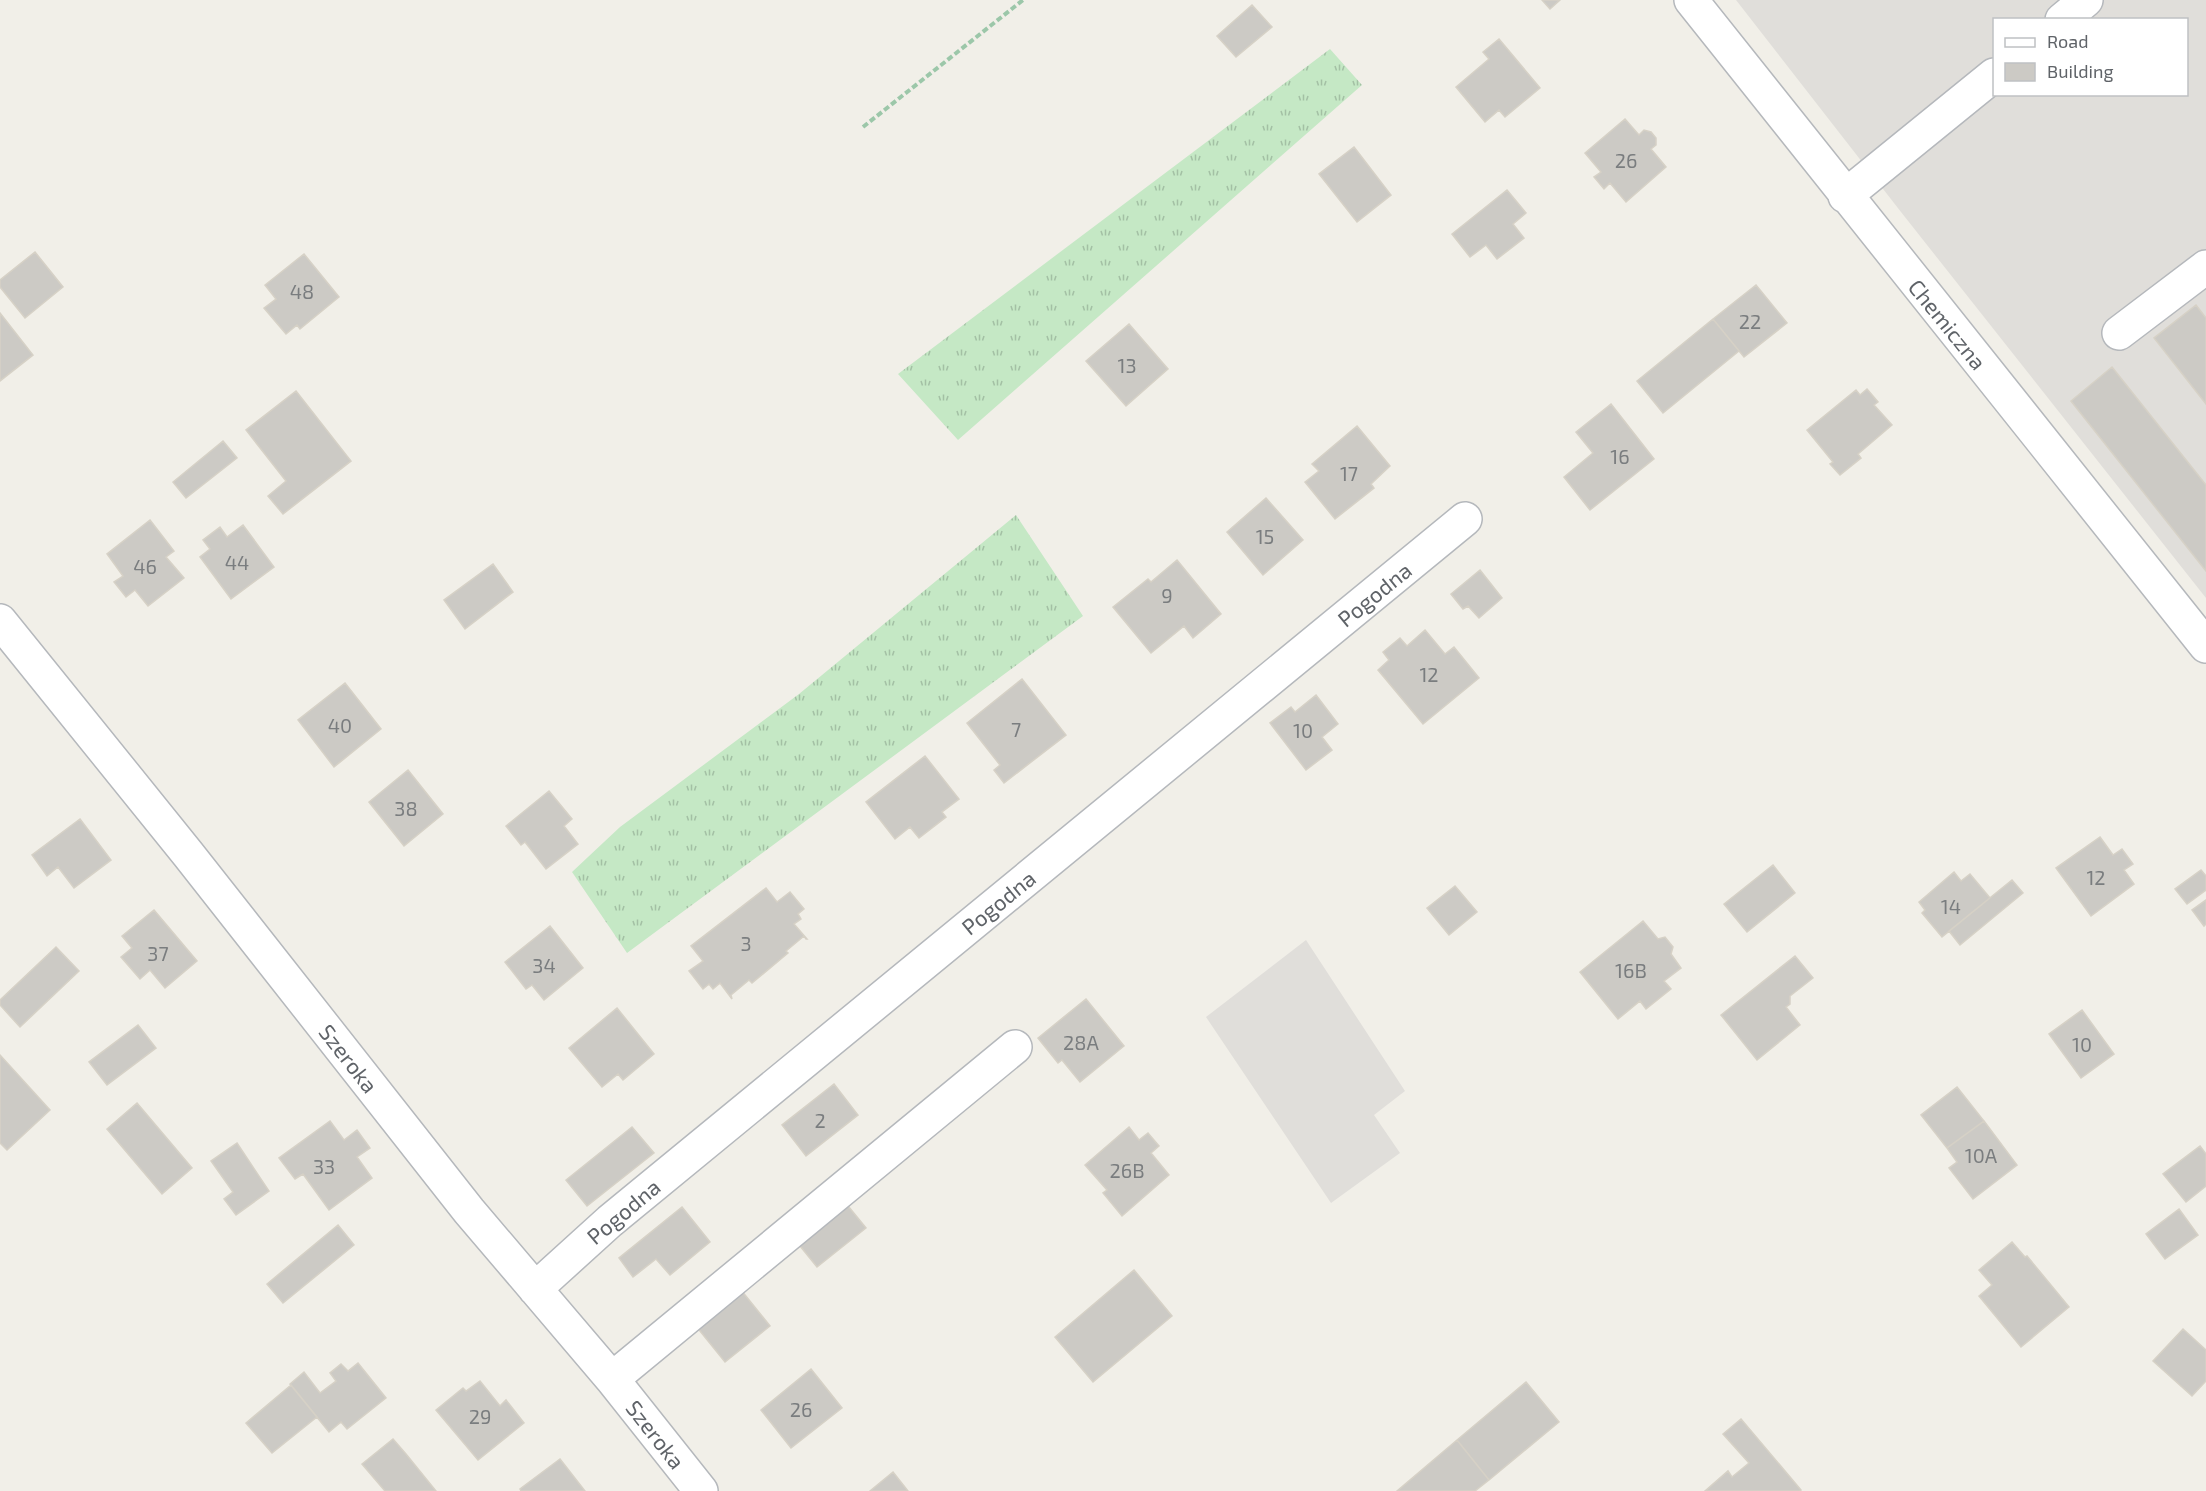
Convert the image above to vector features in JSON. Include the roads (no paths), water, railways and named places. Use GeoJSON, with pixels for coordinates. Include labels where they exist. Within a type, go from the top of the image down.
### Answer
{"type":"FeatureCollection","features":[{"type":"Feature","properties":{"kind":"street","name":"Chemiczna"},"geometry":{"type":"LineString","coordinates":[[1690,0],[2206,646]]}},
{"type":"Feature","properties":{"kind":"street"},"geometry":{"type":"LineString","coordinates":[[2064,18],[2086,0]]}},
{"type":"Feature","properties":{"kind":"street"},"geometry":{"type":"LineString","coordinates":[[1845,196],[1993,77]]}},
{"type":"Feature","properties":{"kind":"street"},"geometry":{"type":"LineString","coordinates":[[2119,333],[2206,267]]}},
{"type":"Feature","properties":{"kind":"street","name":"Pogodna"},"geometry":{"type":"LineString","coordinates":[[535,1288],[610,1221],[1465,519]]}},
{"type":"Feature","properties":{"kind":"street","name":"Szeroka"},"geometry":{"type":"LineString","coordinates":[[0,621],[188,854],[462,1202],[612,1378],[701,1491]]}},
{"type":"Feature","properties":{"kind":"street"},"geometry":{"type":"LineString","coordinates":[[612,1378],[1016,1047]]}}]}
